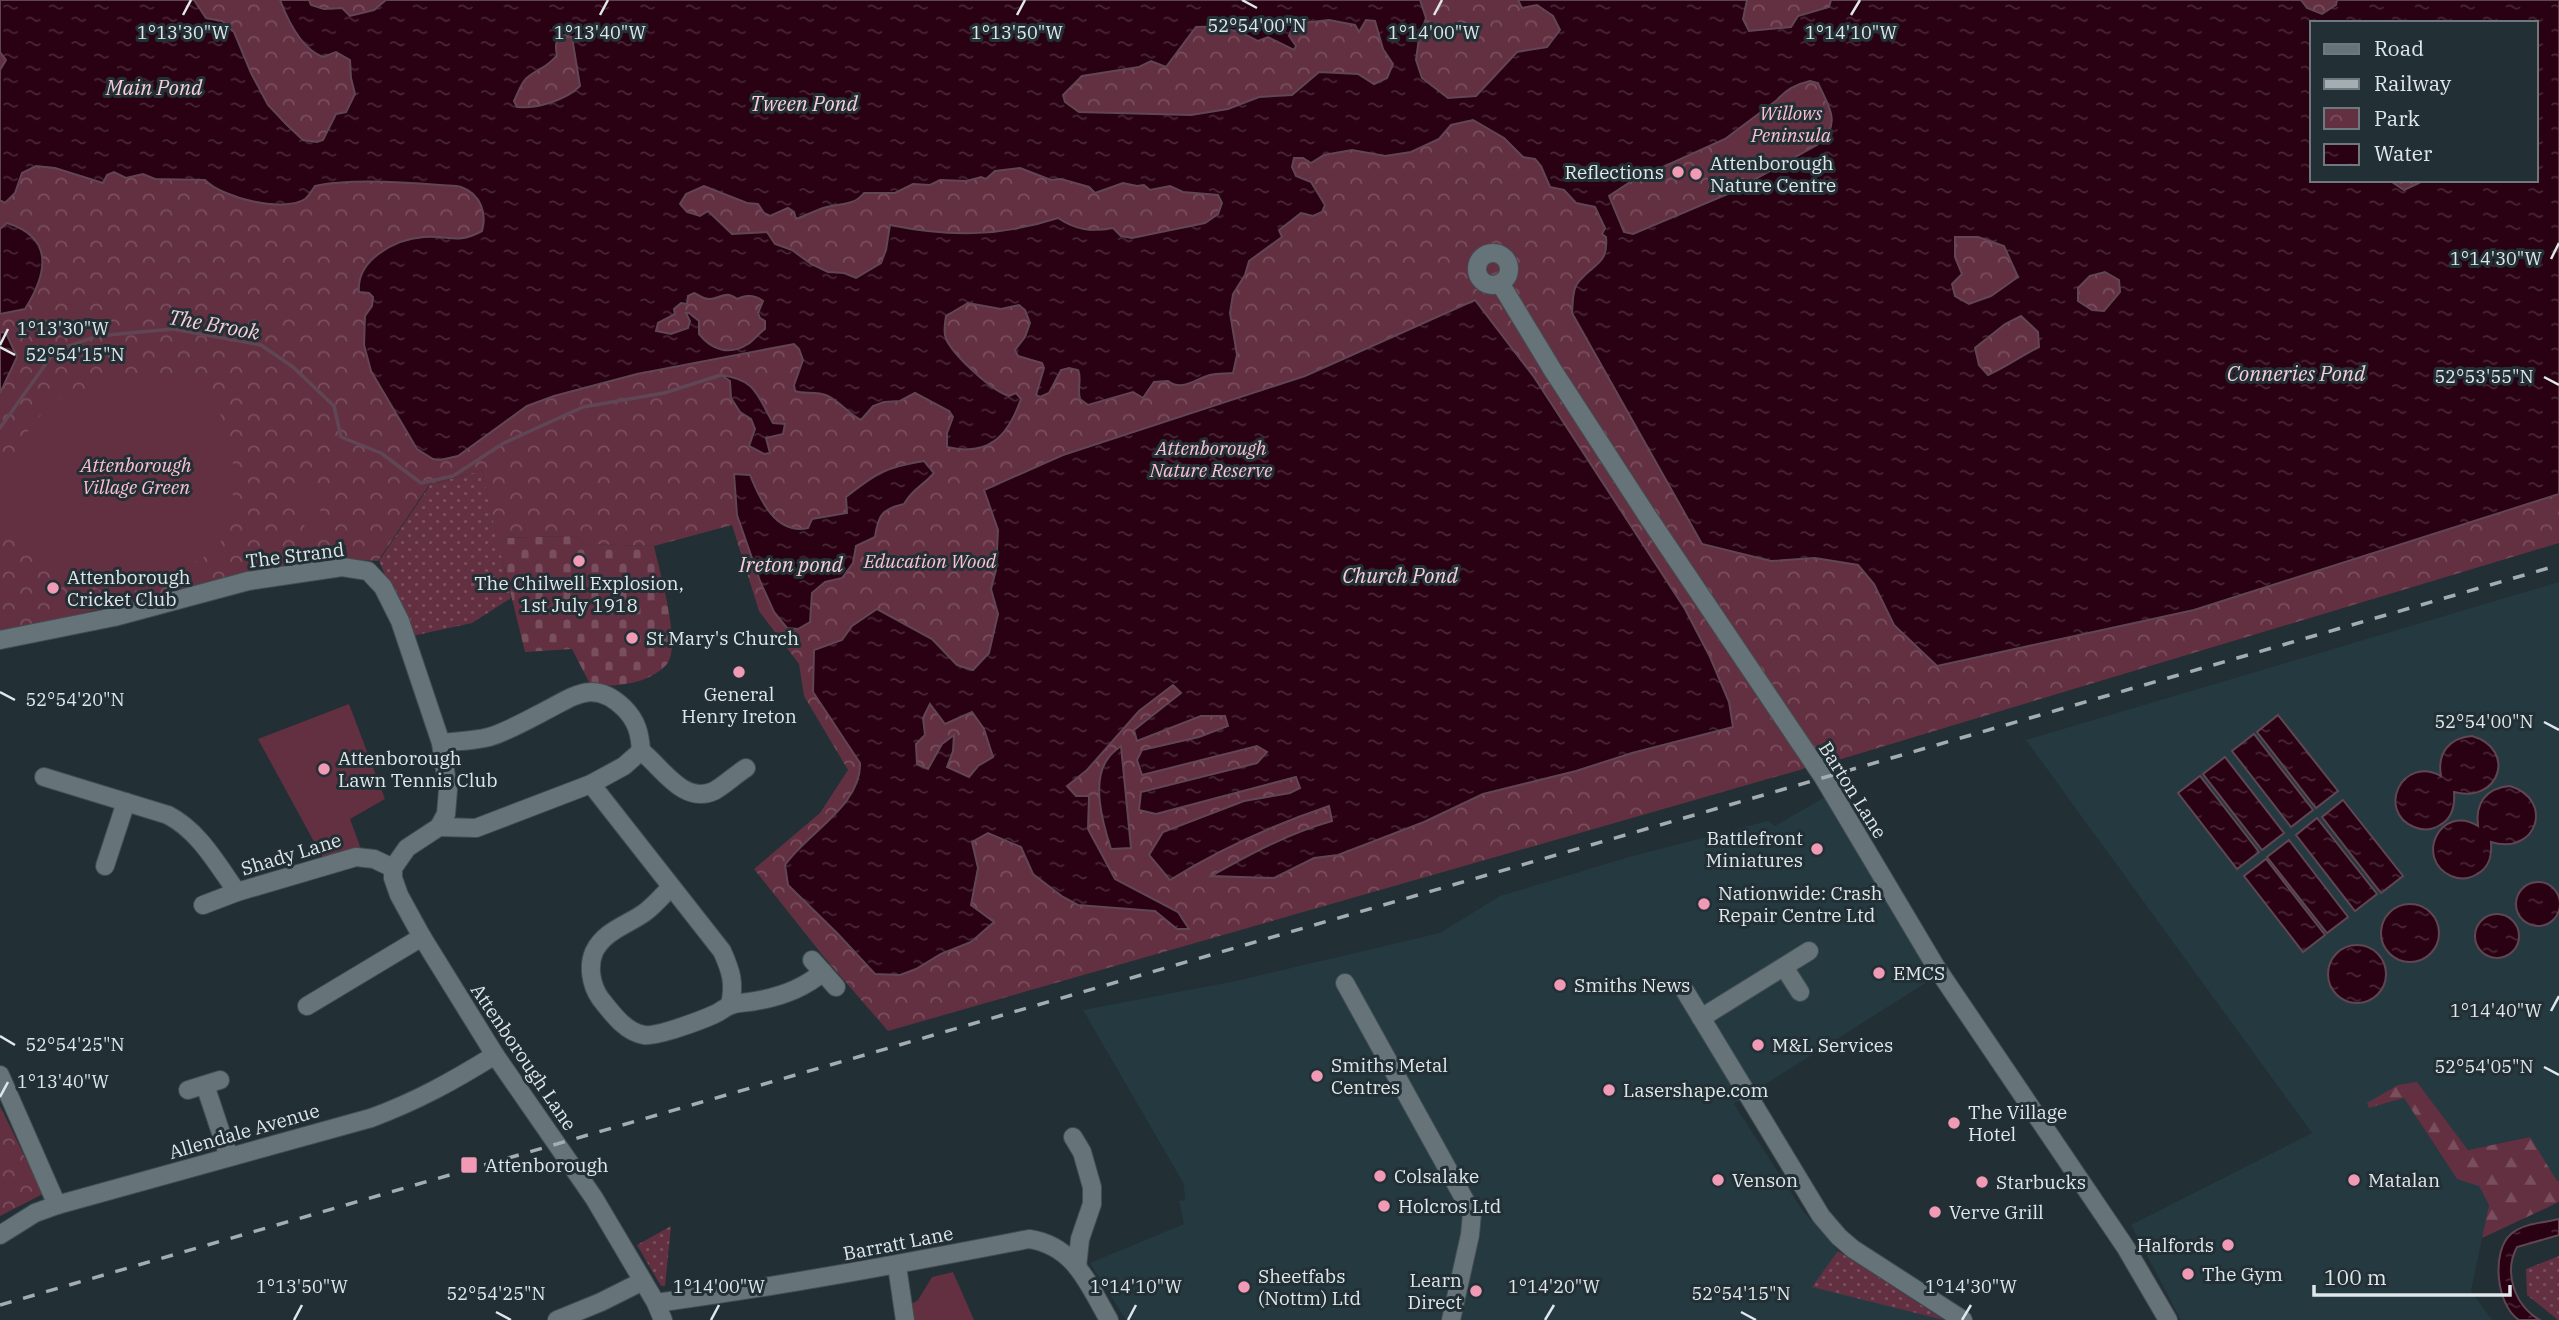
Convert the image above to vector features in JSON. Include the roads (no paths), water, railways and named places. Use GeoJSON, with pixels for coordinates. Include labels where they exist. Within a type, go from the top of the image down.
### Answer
{"type":"FeatureCollection","features":[{"type":"Feature","properties":{"kind":"street","name":"Barton Lane"},"geometry":{"type":"LineString","coordinates":[[1500,283],[1552,369],[1823,777],[1936,967],[2126,1248],[2168,1320]]}},
{"type":"Feature","properties":{"kind":"street","name":"The Strand"},"geometry":{"type":"LineString","coordinates":[[0,640],[114,617],[248,581],[328,569],[358,568],[368,571],[377,577],[400,621],[441,743],[448,804],[439,827]]}},
{"type":"Feature","properties":{"kind":"street"},"geometry":{"type":"LineString","coordinates":[[441,743],[489,737],[542,713],[576,693],[593,692],[607,695],[617,701],[631,716],[638,729],[640,751],[684,791],[693,794],[715,790],[746,768]]}},
{"type":"Feature","properties":{"kind":"street"},"geometry":{"type":"LineString","coordinates":[[393,868],[407,848],[439,827],[476,828],[591,784],[624,766],[640,751]]}},
{"type":"Feature","properties":{"kind":"street"},"geometry":{"type":"LineString","coordinates":[[55,775],[182,822],[237,892]]}},
{"type":"Feature","properties":{"kind":"street"},"geometry":{"type":"LineString","coordinates":[[591,784],[722,951],[733,975],[734,988],[730,1005]]}},
{"type":"Feature","properties":{"kind":"street"},"geometry":{"type":"LineString","coordinates":[[103,854],[126,802]]}},
{"type":"Feature","properties":{"kind":"street","name":"Shady Lane"},"geometry":{"type":"LineString","coordinates":[[203,905],[237,892],[356,857],[374,859],[393,868]]}},
{"type":"Feature","properties":{"kind":"street","name":"Attenborough Lane"},"geometry":{"type":"LineString","coordinates":[[393,868],[393,878],[399,895],[422,937],[495,1055],[594,1198],[659,1311]]}},
{"type":"Feature","properties":{"kind":"street"},"geometry":{"type":"LineString","coordinates":[[671,887],[644,913],[614,930],[593,954],[591,973],[596,992],[618,1020],[631,1031],[646,1035],[705,1018],[730,1005],[758,1001],[794,990],[810,983],[818,966],[836,987]]}},
{"type":"Feature","properties":{"kind":"street"},"geometry":{"type":"LineString","coordinates":[[310,1000],[422,937]]}},
{"type":"Feature","properties":{"kind":"street"},"geometry":{"type":"LineString","coordinates":[[1701,1018],[1809,951]]}},
{"type":"Feature","properties":{"kind":"street"},"geometry":{"type":"LineString","coordinates":[[1784,967],[1800,992]]}},
{"type":"Feature","properties":{"kind":"street"},"geometry":{"type":"LineString","coordinates":[[1345,984],[1472,1213],[1470,1235],[1451,1320]]}},
{"type":"Feature","properties":{"kind":"street"},"geometry":{"type":"LineString","coordinates":[[1685,991],[1809,1200],[1830,1227],[1870,1261],[1962,1320]]}},
{"type":"Feature","properties":{"kind":"street","name":"Allendale Avenue"},"geometry":{"type":"LineString","coordinates":[[0,1235],[35,1213],[57,1205],[405,1105],[440,1089],[495,1055]]}},
{"type":"Feature","properties":{"kind":"street"},"geometry":{"type":"LineString","coordinates":[[0,1074],[57,1205]]}},
{"type":"Feature","properties":{"kind":"street"},"geometry":{"type":"LineString","coordinates":[[204,1085],[229,1157]]}},
{"type":"Feature","properties":{"kind":"street"},"geometry":{"type":"LineString","coordinates":[[1073,1137],[1082,1152],[1093,1187],[1092,1204],[1080,1239],[1077,1267]]}},
{"type":"Feature","properties":{"kind":"street","name":"Barratt Lane"},"geometry":{"type":"LineString","coordinates":[[659,1311],[736,1293],[897,1266],[1029,1239],[1059,1248]]}},
{"type":"Feature","properties":{"kind":"street"},"geometry":{"type":"LineString","coordinates":[[1080,1239],[1059,1248],[1077,1267],[1109,1320]]}},
{"type":"Feature","properties":{"kind":"street"},"geometry":{"type":"LineString","coordinates":[[897,1266],[905,1320]]}},
{"type":"Feature","properties":{"kind":"street"},"geometry":{"type":"LineString","coordinates":[[557,1320],[643,1281]]}},
{"type":"Feature","properties":{"kind":"water"},"geometry":{"type":"Polygon","coordinates":[[[0,0],[194,0],[206,18],[222,21],[234,32],[268,105],[303,140],[317,142],[323,140],[336,114],[346,112],[355,94],[350,60],[336,52],[323,57],[308,48],[291,25],[280,0],[309,0],[311,5],[324,9],[342,8],[350,16],[374,10],[386,0],[1420,0],[1426,18],[1419,38],[1416,60],[1422,78],[1448,98],[1476,96],[1517,52],[1547,47],[1560,30],[1553,16],[1537,5],[1522,8],[1518,0],[1747,0],[1743,19],[1749,31],[1791,27],[1798,16],[1829,7],[1831,0],[2301,0],[2307,8],[2322,14],[2336,5],[2337,0],[2559,0],[2559,494],[2194,610],[1937,666],[1894,625],[1874,584],[1858,565],[1815,558],[1771,561],[1702,544],[1572,313],[1575,287],[1605,254],[1606,237],[1602,234],[1605,228],[1595,207],[1576,203],[1564,190],[1550,187],[1535,159],[1523,157],[1504,138],[1473,120],[1451,125],[1439,139],[1411,152],[1385,156],[1352,150],[1324,155],[1311,163],[1303,158],[1294,158],[1292,167],[1296,176],[1311,182],[1325,205],[1322,212],[1313,216],[1301,213],[1279,230],[1282,237],[1249,261],[1245,275],[1233,294],[1230,313],[1237,355],[1233,373],[1210,375],[1183,385],[1168,381],[1154,382],[1143,398],[1133,392],[1088,405],[1080,399],[1078,370],[1069,368],[1061,370],[1049,393],[1040,397],[1036,395],[1044,368],[1042,363],[1018,356],[1015,350],[1025,337],[1030,323],[1025,310],[1019,305],[1001,309],[968,303],[946,316],[946,339],[965,363],[984,380],[1002,393],[1009,396],[1016,393],[1021,399],[1010,424],[995,441],[985,446],[974,449],[947,447],[947,433],[953,417],[949,411],[915,393],[900,401],[873,406],[861,420],[828,396],[795,391],[794,385],[803,360],[794,344],[637,374],[554,396],[527,406],[458,456],[433,459],[417,449],[371,371],[364,345],[365,316],[372,306],[373,297],[369,293],[359,292],[360,281],[364,270],[379,253],[401,242],[424,237],[459,239],[482,231],[483,211],[473,194],[456,186],[360,181],[315,186],[305,199],[295,203],[269,204],[225,193],[205,180],[155,179],[143,174],[126,178],[114,172],[107,175],[103,183],[55,168],[36,166],[22,173],[15,193],[5,203],[0,200],[0,70],[6,60],[0,52],[0,0]],[[1329,20],[1294,24],[1289,36],[1296,46],[1294,50],[1268,37],[1258,41],[1228,29],[1196,27],[1166,67],[1151,61],[1139,67],[1082,76],[1063,95],[1065,102],[1079,112],[1191,115],[1228,109],[1259,97],[1292,95],[1319,72],[1358,74],[1374,84],[1387,78],[1393,64],[1383,49],[1375,21],[1366,20],[1359,32],[1355,25],[1329,20]],[[565,35],[559,39],[556,46],[557,55],[522,84],[514,101],[517,107],[551,103],[580,86],[572,37],[565,35]],[[1810,81],[1788,90],[1725,139],[1632,181],[1609,196],[1624,232],[1633,234],[1730,193],[1817,145],[1830,130],[1832,123],[1829,108],[1818,83],[1810,81]],[[1020,168],[995,171],[986,179],[981,177],[967,181],[940,180],[930,185],[913,184],[895,193],[864,193],[850,203],[823,208],[796,219],[794,212],[788,208],[770,216],[764,213],[758,204],[747,203],[704,186],[686,194],[680,204],[687,212],[700,216],[708,211],[732,234],[767,232],[775,244],[792,250],[811,264],[828,272],[844,273],[856,278],[881,263],[890,225],[933,232],[974,233],[1015,229],[1058,218],[1084,229],[1113,228],[1121,236],[1132,238],[1205,223],[1218,214],[1222,203],[1218,195],[1183,192],[1170,186],[1150,190],[1144,185],[1123,183],[1095,193],[1089,187],[1061,179],[1051,180],[1020,168]],[[1955,237],[1955,257],[1962,274],[1952,284],[1955,296],[1969,304],[1991,296],[2018,277],[2004,246],[1978,237],[1955,237]],[[2105,272],[2090,276],[2078,288],[2078,301],[2092,310],[2104,311],[2120,292],[2119,280],[2105,272]],[[694,293],[688,296],[687,304],[681,303],[674,309],[675,314],[658,323],[656,331],[671,334],[688,328],[690,321],[686,313],[689,313],[699,321],[699,334],[704,340],[721,349],[734,350],[748,344],[765,329],[765,321],[758,313],[763,301],[757,297],[737,299],[726,295],[708,299],[694,293]],[[2021,316],[2005,324],[1975,348],[1979,365],[1988,375],[2039,347],[2038,332],[2021,316]]]}},
{"type":"Feature","properties":{"kind":"water"},"geometry":{"type":"Polygon","coordinates":[[[7,223],[33,238],[40,248],[42,270],[33,296],[25,309],[0,314],[0,229],[7,223]]]}},
{"type":"Feature","properties":{"kind":"water","name":"Church Pond"},"geometry":{"type":"Polygon","coordinates":[[[1475,300],[1534,377],[1685,609],[1729,702],[1733,727],[1483,794],[1424,822],[1338,855],[1314,858],[1274,878],[1211,876],[1285,838],[1332,821],[1329,806],[1247,838],[1170,880],[1149,855],[1163,832],[1244,801],[1290,793],[1300,788],[1296,777],[1156,814],[1139,810],[1141,792],[1257,763],[1267,752],[1257,746],[1142,775],[1137,760],[1142,750],[1199,737],[1228,726],[1225,716],[1201,716],[1137,741],[1134,730],[1181,693],[1173,685],[1139,711],[1087,770],[1067,786],[1076,796],[1089,796],[1088,829],[1115,879],[1178,912],[1189,929],[1177,929],[1155,911],[1078,905],[1033,874],[1021,847],[988,833],[972,842],[978,868],[971,905],[994,922],[971,942],[941,954],[916,969],[900,975],[875,974],[788,885],[785,865],[843,806],[858,778],[860,763],[813,692],[814,650],[842,640],[852,626],[877,609],[932,639],[957,665],[973,670],[989,653],[998,614],[991,589],[996,570],[998,530],[984,490],[1063,455],[1305,376],[1475,300]],[[930,704],[923,718],[925,735],[916,744],[917,764],[928,769],[942,744],[954,735],[953,751],[947,767],[969,777],[978,766],[993,757],[984,729],[972,712],[945,724],[930,704]]]}},
{"type":"Feature","properties":{"kind":"water"},"geometry":{"type":"Polygon","coordinates":[[[0,332],[6,333],[17,357],[0,393],[0,332]]]}},
{"type":"Feature","properties":{"kind":"water"},"geometry":{"type":"Polygon","coordinates":[[[721,375],[748,384],[773,423],[785,424],[783,434],[766,438],[770,453],[764,454],[749,446],[755,429],[751,419],[740,412],[731,398],[730,381],[721,375]]]}},
{"type":"Feature","properties":{"kind":"water","name":"Ireton pond"},"geometry":{"type":"Polygon","coordinates":[[[924,461],[934,473],[904,504],[882,514],[875,537],[856,546],[853,563],[842,578],[825,582],[812,593],[810,622],[798,629],[787,628],[774,612],[760,581],[737,515],[734,474],[750,475],[764,505],[778,521],[797,529],[808,528],[812,519],[847,513],[846,497],[874,477],[900,466],[924,461]]]}},
{"type":"Feature","properties":{"kind":"water"},"geometry":{"type":"Polygon","coordinates":[[[2278,715],[2338,791],[2316,808],[2257,732],[2278,715]]]}},
{"type":"Feature","properties":{"kind":"water"},"geometry":{"type":"Polygon","coordinates":[[[2254,734],[2313,810],[2291,827],[2232,751],[2254,734]]]}},
{"type":"Feature","properties":{"kind":"water"},"geometry":{"type":"Polygon","coordinates":[[[2472,736],[2486,743],[2495,752],[2498,763],[2492,783],[2483,790],[2470,794],[2454,792],[2450,815],[2434,828],[2417,828],[2403,819],[2397,809],[2396,798],[2405,779],[2415,773],[2427,772],[2441,776],[2441,760],[2446,748],[2457,740],[2472,736]]]}},
{"type":"Feature","properties":{"kind":"water"},"geometry":{"type":"Polygon","coordinates":[[[1121,746],[1131,848],[1111,849],[1100,802],[1100,778],[1109,757],[1121,746]]]}},
{"type":"Feature","properties":{"kind":"water"},"geometry":{"type":"Polygon","coordinates":[[[2225,757],[2284,833],[2262,850],[2203,774],[2225,757]]]}},
{"type":"Feature","properties":{"kind":"water"},"geometry":{"type":"Polygon","coordinates":[[[2200,776],[2259,852],[2237,869],[2178,793],[2200,776]]]}},
{"type":"Feature","properties":{"kind":"water"},"geometry":{"type":"Polygon","coordinates":[[[2510,786],[2524,793],[2532,803],[2536,814],[2535,824],[2529,834],[2520,841],[2507,844],[2491,842],[2487,864],[2471,877],[2454,877],[2440,868],[2434,858],[2433,847],[2436,836],[2443,827],[2464,821],[2478,826],[2478,810],[2484,798],[2494,790],[2510,786]]]}},
{"type":"Feature","properties":{"kind":"water"},"geometry":{"type":"Polygon","coordinates":[[[2343,800],[2403,876],[2381,893],[2322,817],[2343,800]]]}},
{"type":"Feature","properties":{"kind":"water"},"geometry":{"type":"Polygon","coordinates":[[[2317,818],[2377,894],[2355,911],[2296,835],[2317,818]]]}},
{"type":"Feature","properties":{"kind":"water"},"geometry":{"type":"Polygon","coordinates":[[[2289,840],[2348,917],[2327,933],[2267,857],[2289,840]]]}},
{"type":"Feature","properties":{"kind":"water"},"geometry":{"type":"Polygon","coordinates":[[[2266,859],[2325,935],[2303,952],[2244,876],[2266,859]]]}},
{"type":"Feature","properties":{"kind":"water"},"geometry":{"type":"Polygon","coordinates":[[[2538,882],[2554,888],[2560,904],[2554,920],[2538,926],[2522,920],[2516,904],[2522,888],[2538,882]]]}},
{"type":"Feature","properties":{"kind":"water"},"geometry":{"type":"Polygon","coordinates":[[[2404,904],[2416,904],[2431,912],[2439,927],[2439,939],[2431,954],[2416,962],[2404,962],[2389,954],[2381,939],[2381,927],[2389,912],[2404,904]]]}},
{"type":"Feature","properties":{"kind":"water"},"geometry":{"type":"Polygon","coordinates":[[[2497,914],[2506,915],[2513,920],[2518,927],[2518,945],[2513,952],[2506,957],[2497,958],[2488,957],[2481,952],[2476,945],[2475,936],[2476,927],[2481,920],[2488,915],[2497,914]]]}},
{"type":"Feature","properties":{"kind":"water"},"geometry":{"type":"Polygon","coordinates":[[[2351,945],[2363,945],[2378,953],[2386,968],[2386,980],[2378,995],[2363,1003],[2351,1003],[2336,995],[2328,980],[2328,968],[2336,953],[2351,945]]]}},
{"type":"Feature","properties":{"kind":"water"},"geometry":{"type":"Polygon","coordinates":[[[2559,1219],[2559,1235],[2517,1247],[2513,1257],[2512,1278],[2518,1298],[2531,1314],[2540,1320],[2519,1320],[2511,1313],[2501,1291],[2501,1252],[2511,1234],[2534,1224],[2559,1219]]]}},
{"type":"Feature","properties":{"kind":"waterway","name":"The Brook"},"geometry":{"type":"LineString","coordinates":[[0,428],[55,351],[97,336],[173,329],[261,345],[293,367],[334,406],[341,437],[381,453],[421,483],[453,476],[504,443],[583,407],[664,393],[721,375]]}},
{"type":"Feature","properties":{"kind":"railway"},"geometry":{"type":"LineString","coordinates":[[0,1305],[2559,565]]}},
{"type":"Feature","properties":{"kind":"place","name":"Reflections"},"geometry":{"type":"Point","coordinates":[1678,172]}},
{"type":"Feature","properties":{"kind":"place","name":"Attenborough Nature Centre"},"geometry":{"type":"Point","coordinates":[1696,174]}},
{"type":"Feature","properties":{"kind":"place","name":"The Chilwell Explosion, 1st July 1918"},"geometry":{"type":"Point","coordinates":[579,561]}},
{"type":"Feature","properties":{"kind":"place","name":"Attenborough Cricket Club"},"geometry":{"type":"Point","coordinates":[53,588]}},
{"type":"Feature","properties":{"kind":"place","name":"St Mary's Church"},"geometry":{"type":"Point","coordinates":[632,638]}},
{"type":"Feature","properties":{"kind":"place","name":"General Henry Ireton"},"geometry":{"type":"Point","coordinates":[739,672]}},
{"type":"Feature","properties":{"kind":"place","name":"Attenborough Lawn Tennis Club"},"geometry":{"type":"Point","coordinates":[324,769]}},
{"type":"Feature","properties":{"kind":"place","name":"Battlefront Miniatures"},"geometry":{"type":"Point","coordinates":[1817,849]}},
{"type":"Feature","properties":{"kind":"place","name":"Nationwide: Crash Repair Centre Ltd"},"geometry":{"type":"Point","coordinates":[1704,904]}},
{"type":"Feature","properties":{"kind":"place","name":"EMCS"},"geometry":{"type":"Point","coordinates":[1879,973]}},
{"type":"Feature","properties":{"kind":"place","name":"Smiths News"},"geometry":{"type":"Point","coordinates":[1560,985]}},
{"type":"Feature","properties":{"kind":"place","name":"M&L Services"},"geometry":{"type":"Point","coordinates":[1758,1045]}},
{"type":"Feature","properties":{"kind":"place","name":"Smiths Metal Centres"},"geometry":{"type":"Point","coordinates":[1317,1076]}},
{"type":"Feature","properties":{"kind":"place","name":"Lasershape.com"},"geometry":{"type":"Point","coordinates":[1609,1090]}},
{"type":"Feature","properties":{"kind":"place","name":"The Village Hotel"},"geometry":{"type":"Point","coordinates":[1954,1123]}},
{"type":"Feature","properties":{"kind":"place","name":"Attenborough"},"geometry":{"type":"Point","coordinates":[469,1165]}},
{"type":"Feature","properties":{"kind":"place","name":"Colsalake"},"geometry":{"type":"Point","coordinates":[1380,1176]}},
{"type":"Feature","properties":{"kind":"place","name":"Venson"},"geometry":{"type":"Point","coordinates":[1718,1180]}},
{"type":"Feature","properties":{"kind":"place","name":"Matalan"},"geometry":{"type":"Point","coordinates":[2354,1180]}},
{"type":"Feature","properties":{"kind":"place","name":"Starbucks"},"geometry":{"type":"Point","coordinates":[1982,1182]}},
{"type":"Feature","properties":{"kind":"place","name":"Holcros Ltd"},"geometry":{"type":"Point","coordinates":[1384,1206]}},
{"type":"Feature","properties":{"kind":"place","name":"Verve Grill"},"geometry":{"type":"Point","coordinates":[1935,1212]}},
{"type":"Feature","properties":{"kind":"place","name":"Halfords"},"geometry":{"type":"Point","coordinates":[2228,1245]}},
{"type":"Feature","properties":{"kind":"place","name":"The Gym"},"geometry":{"type":"Point","coordinates":[2188,1274]}},
{"type":"Feature","properties":{"kind":"place","name":"Sheetfabs (Nottm) Ltd"},"geometry":{"type":"Point","coordinates":[1244,1287]}},
{"type":"Feature","properties":{"kind":"place","name":"Learn Direct"},"geometry":{"type":"Point","coordinates":[1476,1291]}},
{"type":"Feature","properties":{"kind":"water label","name":"Main Pond"},"geometry":{"type":"Point","coordinates":[154,88]}},
{"type":"Feature","properties":{"kind":"water label","name":"Tween Pond"},"geometry":{"type":"Point","coordinates":[804,104]}},
{"type":"Feature","properties":{"kind":"water label","name":"Conneries Pond"},"geometry":{"type":"Point","coordinates":[2296,374]}},
{"type":"Feature","properties":{"kind":"park label","name":"Willows Peninsula"},"geometry":{"type":"Point","coordinates":[1791,124]}},
{"type":"Feature","properties":{"kind":"park label","name":"Attenborough Nature Reserve"},"geometry":{"type":"Point","coordinates":[1211,459]}},
{"type":"Feature","properties":{"kind":"park label","name":"Attenborough Village Green"},"geometry":{"type":"Point","coordinates":[136,476]}},
{"type":"Feature","properties":{"kind":"park label","name":"Education Wood"},"geometry":{"type":"Point","coordinates":[930,561]}}]}
